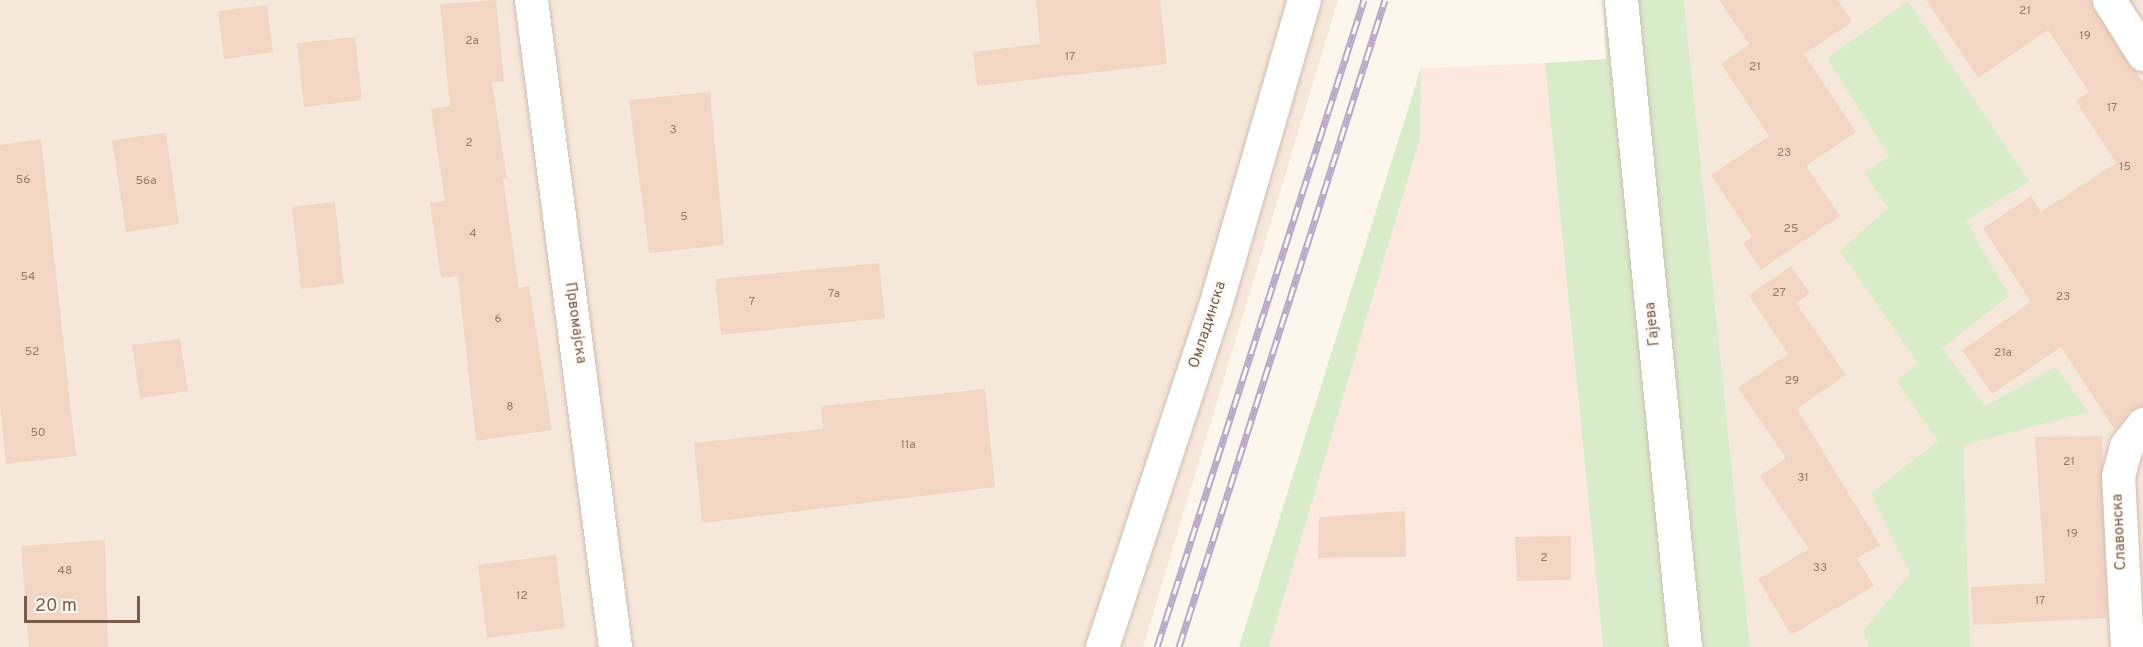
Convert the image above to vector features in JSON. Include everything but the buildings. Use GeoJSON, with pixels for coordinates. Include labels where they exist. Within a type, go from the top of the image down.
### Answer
{"type":"FeatureCollection","features":[{"type":"Feature","properties":{"kind":"street","name":"Првомајска"},"geometry":{"type":"LineString","coordinates":[[531,0],[615,647]]}},
{"type":"Feature","properties":{"kind":"street","name":"Омладинска"},"geometry":{"type":"LineString","coordinates":[[1101,647],[1214,309],[1304,0]]}},
{"type":"Feature","properties":{"kind":"street","name":"Гајева"},"geometry":{"type":"LineString","coordinates":[[1621,0],[1685,647]]}},
{"type":"Feature","properties":{"kind":"street"},"geometry":{"type":"LineString","coordinates":[[2109,0],[2143,54]]}},
{"type":"Feature","properties":{"kind":"street","name":"Славонска"},"geometry":{"type":"LineString","coordinates":[[2127,647],[2118,477],[2126,446],[2143,424]]}},
{"type":"Feature","properties":{"kind":"shaded area"},"geometry":{"type":"Polygon","coordinates":[[[0,0],[1338,0],[1143,647],[0,647],[0,0]]]}},
{"type":"Feature","properties":{"kind":"shaded area"},"geometry":{"type":"Polygon","coordinates":[[[1684,0],[2143,0],[2143,647],[1750,647],[1684,0]]]}},
{"type":"Feature","properties":{"kind":"shaded area"},"geometry":{"type":"Polygon","coordinates":[[[1545,63],[1603,647],[1269,647],[1420,138],[1421,68],[1545,63]]]}},
{"type":"Feature","properties":{"kind":"green space"},"geometry":{"type":"Polygon","coordinates":[[[1603,0],[1684,0],[1750,647],[1603,647],[1545,63],[1606,59],[1603,0]]]}},
{"type":"Feature","properties":{"kind":"green space"},"geometry":{"type":"Polygon","coordinates":[[[1908,1],[2029,181],[1966,221],[2009,296],[1942,348],[1985,406],[2056,367],[2088,412],[1963,445],[1970,647],[1869,647],[1863,631],[1910,574],[1871,493],[1938,441],[1897,381],[1918,363],[1840,251],[1888,208],[1864,173],[1889,156],[1827,58],[1908,1]]]}},
{"type":"Feature","properties":{"kind":"green space"},"geometry":{"type":"Polygon","coordinates":[[[1421,68],[1420,138],[1269,647],[1239,647],[1421,68]]]}},
{"type":"Feature","properties":{"kind":"railway"},"geometry":{"type":"LineString","coordinates":[[1157,647],[1364,0]]}},
{"type":"Feature","properties":{"kind":"railway"},"geometry":{"type":"LineString","coordinates":[[1179,647],[1385,0]]}}]}
